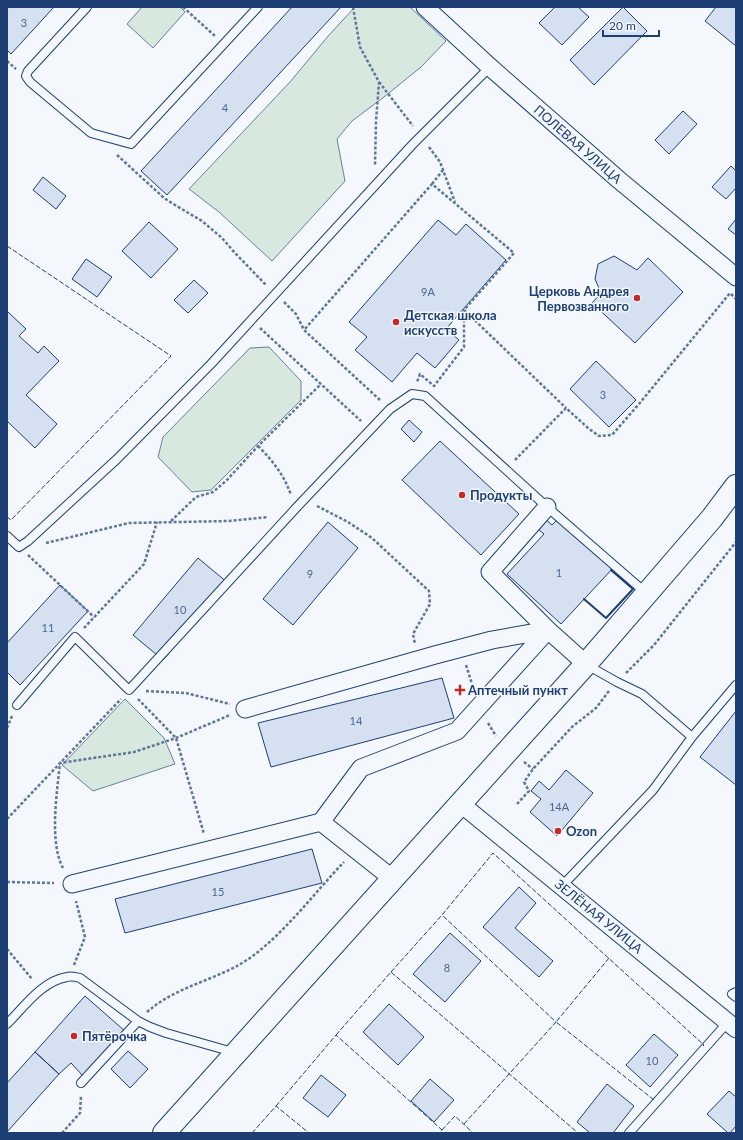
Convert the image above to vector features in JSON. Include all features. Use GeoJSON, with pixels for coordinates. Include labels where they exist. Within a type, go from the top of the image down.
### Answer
{"type":"FeatureCollection","features":[{"type":"Feature","properties":{"kind":"main road"},"geometry":{"type":"LineString","coordinates":[[164,1133],[586,664],[712,518],[736,486]]}},
{"type":"Feature","properties":{"kind":"street","name":"ПОЛЕВАЯ УЛИЦА"},"geometry":{"type":"LineString","coordinates":[[425,7],[490,67],[619,180],[736,277]]}},
{"type":"Feature","properties":{"kind":"street"},"geometry":{"type":"LineString","coordinates":[[547,507],[490,572],[548,630],[586,664]]}},
{"type":"Feature","properties":{"kind":"street"},"geometry":{"type":"LineString","coordinates":[[245,709],[419,659],[492,640],[548,630]]}},
{"type":"Feature","properties":{"kind":"street"},"geometry":{"type":"LineString","coordinates":[[72,884],[321,822],[361,768],[457,731],[548,630]]}},
{"type":"Feature","properties":{"kind":"street","name":"ЗЕЛЁНАЯ УЛИЦА"},"geometry":{"type":"LineString","coordinates":[[461,804],[732,1025]]}},
{"type":"Feature","properties":{"kind":"street"},"geometry":{"type":"LineString","coordinates":[[321,822],[393,879]]}},
{"type":"Feature","properties":{"kind":"lane"},"geometry":{"type":"LineString","coordinates":[[87,7],[28,71],[26,76],[30,82],[86,130],[96,135],[131,144],[258,7]]}},
{"type":"Feature","properties":{"kind":"lane"},"geometry":{"type":"LineString","coordinates":[[7,536],[19,547],[28,541],[117,459],[211,364],[421,136],[490,67]]}},
{"type":"Feature","properties":{"kind":"lane"},"geometry":{"type":"LineString","coordinates":[[17,705],[75,637],[129,690],[296,508],[390,409],[412,394],[425,396],[547,507],[647,593]]}},
{"type":"Feature","properties":{"kind":"lane"},"geometry":{"type":"LineString","coordinates":[[586,664],[617,682],[642,694],[692,737]]}},
{"type":"Feature","properties":{"kind":"lane"},"geometry":{"type":"LineString","coordinates":[[562,886],[653,790],[692,737],[736,685]]}},
{"type":"Feature","properties":{"kind":"lane"},"geometry":{"type":"LineString","coordinates":[[7,1024],[42,990],[54,981],[69,976],[80,978],[138,1021],[166,1033],[236,1052]]}},
{"type":"Feature","properties":{"kind":"lane"},"geometry":{"type":"LineString","coordinates":[[736,992],[732,994],[736,997]]}},
{"type":"Feature","properties":{"kind":"lane"},"geometry":{"type":"LineString","coordinates":[[81,1083],[138,1021]]}},
{"type":"Feature","properties":{"kind":"lane"},"geometry":{"type":"LineString","coordinates":[[629,1133],[732,1025]]}},
{"type":"Feature","properties":{"kind":"path"},"geometry":{"type":"LineString","coordinates":[[183,7],[224,44]]}},
{"type":"Feature","properties":{"kind":"path"},"geometry":{"type":"LineString","coordinates":[[353,7],[360,47],[379,82],[440,162],[456,203]]}},
{"type":"Feature","properties":{"kind":"path"},"geometry":{"type":"LineString","coordinates":[[376,185],[376,121],[379,82]]}},
{"type":"Feature","properties":{"kind":"path"},"geometry":{"type":"LineString","coordinates":[[96,135],[164,198],[202,221],[222,238],[296,314],[304,330],[390,409]]}},
{"type":"Feature","properties":{"kind":"path"},"geometry":{"type":"LineString","coordinates":[[304,330],[444,170]]}},
{"type":"Feature","properties":{"kind":"path"},"geometry":{"type":"LineString","coordinates":[[412,394],[420,374],[434,386],[464,347],[464,310],[514,253],[432,184]]}},
{"type":"Feature","properties":{"kind":"path"},"geometry":{"type":"LineString","coordinates":[[464,310],[566,408],[599,436],[612,435],[730,293]]}},
{"type":"Feature","properties":{"kind":"path"},"geometry":{"type":"LineString","coordinates":[[251,320],[370,430]]}},
{"type":"Feature","properties":{"kind":"path"},"geometry":{"type":"LineString","coordinates":[[171,522],[196,497],[213,492],[321,384]]}},
{"type":"Feature","properties":{"kind":"path"},"geometry":{"type":"LineString","coordinates":[[506,470],[566,408]]}},
{"type":"Feature","properties":{"kind":"path"},"geometry":{"type":"LineString","coordinates":[[258,446],[276,464],[288,486],[296,508]]}},
{"type":"Feature","properties":{"kind":"path"},"geometry":{"type":"LineString","coordinates":[[19,547],[56,541],[129,523],[228,521],[269,517],[304,505],[314,504],[348,522],[372,538],[429,591],[430,604],[413,634],[419,659]]}},
{"type":"Feature","properties":{"kind":"path"},"geometry":{"type":"LineString","coordinates":[[75,637],[144,564],[157,522]]}},
{"type":"Feature","properties":{"kind":"path"},"geometry":{"type":"LineString","coordinates":[[517,804],[529,791],[524,782],[533,770],[572,727],[596,708],[617,682],[654,645],[736,542]]}},
{"type":"Feature","properties":{"kind":"path"},"geometry":{"type":"LineString","coordinates":[[19,547],[94,617]]}},
{"type":"Feature","properties":{"kind":"path"},"geometry":{"type":"LineString","coordinates":[[7,819],[129,690],[186,693],[245,709]]}},
{"type":"Feature","properties":{"kind":"path"},"geometry":{"type":"LineString","coordinates":[[129,690],[176,738],[209,850]]}},
{"type":"Feature","properties":{"kind":"path"},"geometry":{"type":"LineString","coordinates":[[60,763],[134,752],[176,738],[245,709]]}},
{"type":"Feature","properties":{"kind":"path"},"geometry":{"type":"LineString","coordinates":[[60,763],[55,826],[59,861],[72,884],[85,938],[69,976]]}},
{"type":"Feature","properties":{"kind":"path"},"geometry":{"type":"LineString","coordinates":[[138,1021],[154,1006],[181,990],[237,966],[265,947],[355,850]]}},
{"type":"Feature","properties":{"kind":"path"},"geometry":{"type":"LineString","coordinates":[[7,882],[72,884]]}},
{"type":"Feature","properties":{"kind":"path"},"geometry":{"type":"LineString","coordinates":[[7,949],[42,990]]}},
{"type":"Feature","properties":{"kind":"path"},"geometry":{"type":"LineString","coordinates":[[62,1133],[80,1113],[81,1083]]}},
{"type":"Feature","properties":{"kind":"shaded area"},"geometry":{"type":"Polygon","coordinates":[[[142,7],[180,7],[185,12],[153,48],[127,24],[142,7]]]}},
{"type":"Feature","properties":{"kind":"shaded area"},"geometry":{"type":"Polygon","coordinates":[[[355,7],[410,7],[446,41],[421,67],[352,121],[337,139],[345,181],[272,261],[219,212],[189,189],[290,82],[329,35],[355,7]]]}},
{"type":"Feature","properties":{"kind":"shaded area"},"geometry":{"type":"Polygon","coordinates":[[[269,347],[301,381],[301,400],[211,490],[192,492],[158,457],[163,437],[250,348],[269,347]]]}},
{"type":"Feature","properties":{"kind":"shaded area"},"geometry":{"type":"Polygon","coordinates":[[[125,699],[164,738],[175,764],[93,791],[62,765],[125,699]]]}},
{"type":"Feature","properties":{"kind":"building"},"geometry":{"type":"Polygon","coordinates":[[[7,7],[54,7],[11,54],[7,50],[7,7]]]}},
{"type":"Feature","properties":{"kind":"building"},"geometry":{"type":"Polygon","coordinates":[[[292,7],[341,7],[167,195],[141,171],[292,7]]]}},
{"type":"Feature","properties":{"kind":"building"},"geometry":{"type":"Polygon","coordinates":[[[555,7],[578,7],[589,17],[562,45],[539,23],[555,7]]]}},
{"type":"Feature","properties":{"kind":"building"},"geometry":{"type":"Polygon","coordinates":[[[623,7],[647,31],[594,85],[570,60],[623,7]]]}},
{"type":"Feature","properties":{"kind":"building"},"geometry":{"type":"Polygon","coordinates":[[[716,7],[736,7],[736,46],[705,21],[716,7]]]}},
{"type":"Feature","properties":{"kind":"building"},"geometry":{"type":"Polygon","coordinates":[[[683,111],[697,124],[669,154],[655,140],[683,111]]]}},
{"type":"Feature","properties":{"kind":"building"},"geometry":{"type":"Polygon","coordinates":[[[731,166],[736,171],[736,188],[726,199],[712,187],[731,166]]]}},
{"type":"Feature","properties":{"kind":"building"},"geometry":{"type":"Polygon","coordinates":[[[43,177],[66,196],[56,209],[33,190],[43,177]]]}},
{"type":"Feature","properties":{"kind":"building"},"geometry":{"type":"Polygon","coordinates":[[[736,219],[736,235],[728,229],[736,219]]]}},
{"type":"Feature","properties":{"kind":"building"},"geometry":{"type":"Polygon","coordinates":[[[438,220],[456,235],[466,224],[506,260],[446,329],[459,340],[435,368],[417,353],[392,382],[355,350],[367,337],[349,322],[438,220]]]}},
{"type":"Feature","properties":{"kind":"building"},"geometry":{"type":"Polygon","coordinates":[[[149,222],[178,249],[151,278],[122,251],[149,222]]]}},
{"type":"Feature","properties":{"kind":"building","name":"Церковь Андрея Первозванного"},"geometry":{"type":"Polygon","coordinates":[[[614,256],[637,270],[648,258],[683,292],[635,343],[592,303],[601,293],[595,279],[598,264],[614,256]]]}},
{"type":"Feature","properties":{"kind":"building"},"geometry":{"type":"Polygon","coordinates":[[[86,259],[112,277],[97,297],[72,279],[86,259]]]}},
{"type":"Feature","properties":{"kind":"building"},"geometry":{"type":"Polygon","coordinates":[[[194,280],[208,293],[188,313],[174,300],[194,280]]]}},
{"type":"Feature","properties":{"kind":"building"},"geometry":{"type":"Polygon","coordinates":[[[8,312],[26,329],[19,336],[38,353],[44,346],[59,361],[26,395],[57,424],[35,448],[7,421],[8,312]]]}},
{"type":"Feature","properties":{"kind":"building"},"geometry":{"type":"Polygon","coordinates":[[[596,361],[636,400],[609,427],[570,389],[596,361]]]}},
{"type":"Feature","properties":{"kind":"building"},"geometry":{"type":"Polygon","coordinates":[[[409,420],[422,432],[414,442],[401,429],[409,420]]]}},
{"type":"Feature","properties":{"kind":"building"},"geometry":{"type":"Polygon","coordinates":[[[440,441],[519,514],[481,555],[402,480],[440,441]]]}},
{"type":"Feature","properties":{"kind":"building"},"geometry":{"type":"Polygon","coordinates":[[[543,517],[552,525],[558,519],[614,567],[561,624],[507,574],[544,534],[534,526],[543,517]]]}},
{"type":"Feature","properties":{"kind":"building"},"geometry":{"type":"Polygon","coordinates":[[[328,522],[358,548],[293,625],[263,599],[328,522]]]}},
{"type":"Feature","properties":{"kind":"building"},"geometry":{"type":"Polygon","coordinates":[[[198,558],[228,583],[163,660],[133,635],[198,558]]]}},
{"type":"Feature","properties":{"kind":"building"},"geometry":{"type":"Polygon","coordinates":[[[60,585],[88,611],[20,685],[7,672],[7,643],[60,585]]]}},
{"type":"Feature","properties":{"kind":"building"},"geometry":{"type":"Polygon","coordinates":[[[442,678],[454,718],[271,767],[258,723],[442,678]]]}},
{"type":"Feature","properties":{"kind":"building"},"geometry":{"type":"Polygon","coordinates":[[[736,711],[736,785],[700,757],[736,711]]]}},
{"type":"Feature","properties":{"kind":"building"},"geometry":{"type":"Polygon","coordinates":[[[566,770],[593,793],[557,836],[530,812],[541,799],[531,791],[539,781],[549,790],[566,770]]]}},
{"type":"Feature","properties":{"kind":"building"},"geometry":{"type":"Polygon","coordinates":[[[312,849],[322,883],[125,933],[115,899],[312,849]]]}},
{"type":"Feature","properties":{"kind":"building"},"geometry":{"type":"Polygon","coordinates":[[[519,887],[536,903],[515,928],[553,961],[539,977],[483,927],[519,887]]]}},
{"type":"Feature","properties":{"kind":"building"},"geometry":{"type":"Polygon","coordinates":[[[450,933],[481,961],[445,1002],[413,974],[450,933]]]}},
{"type":"Feature","properties":{"kind":"building"},"geometry":{"type":"Polygon","coordinates":[[[85,996],[126,1032],[84,1077],[71,1063],[59,1074],[35,1052],[85,996]]]}},
{"type":"Feature","properties":{"kind":"building"},"geometry":{"type":"Polygon","coordinates":[[[389,1004],[424,1037],[398,1065],[363,1032],[389,1004]]]}},
{"type":"Feature","properties":{"kind":"building"},"geometry":{"type":"Polygon","coordinates":[[[654,1034],[678,1055],[650,1087],[626,1065],[654,1034]]]}},
{"type":"Feature","properties":{"kind":"building"},"geometry":{"type":"Polygon","coordinates":[[[128,1051],[148,1069],[130,1088],[111,1069],[128,1051]]]}},
{"type":"Feature","properties":{"kind":"building"},"geometry":{"type":"Polygon","coordinates":[[[35,1052],[59,1074],[7,1132],[7,1083],[35,1052]]]}},
{"type":"Feature","properties":{"kind":"building"},"geometry":{"type":"Polygon","coordinates":[[[321,1075],[346,1095],[328,1117],[303,1098],[321,1075]]]}},
{"type":"Feature","properties":{"kind":"building"},"geometry":{"type":"Polygon","coordinates":[[[430,1079],[454,1100],[434,1122],[411,1101],[430,1079]]]}},
{"type":"Feature","properties":{"kind":"building"},"geometry":{"type":"Polygon","coordinates":[[[607,1084],[634,1106],[613,1133],[590,1133],[577,1122],[607,1084]]]}},
{"type":"Feature","properties":{"kind":"building"},"geometry":{"type":"Polygon","coordinates":[[[729,1091],[736,1097],[736,1126],[730,1133],[728,1133],[707,1114],[729,1091]]]}},
{"type":"Feature","properties":{"kind":"fence"},"geometry":{"type":"LineString","coordinates":[[7,246],[171,356],[11,520],[7,517]]}},
{"type":"Feature","properties":{"kind":"fence"},"geometry":{"type":"LineString","coordinates":[[464,1124],[556,1022],[442,915],[493,853],[704,1045],[703,1046]]}},
{"type":"Feature","properties":{"kind":"fence"},"geometry":{"type":"LineString","coordinates":[[391,972],[442,915]]}},
{"type":"Feature","properties":{"kind":"fence"},"geometry":{"type":"LineString","coordinates":[[609,958],[556,1022],[654,1100]]}},
{"type":"Feature","properties":{"kind":"fence"},"geometry":{"type":"LineString","coordinates":[[336,1035],[391,972],[578,1133]]}},
{"type":"Feature","properties":{"kind":"fence"},"geometry":{"type":"LineString","coordinates":[[276,1106],[336,1035],[442,1130],[439,1133]]}},
{"type":"Feature","properties":{"kind":"fence"},"geometry":{"type":"LineString","coordinates":[[252,1133],[276,1106],[309,1133]]}},
{"type":"Feature","properties":{"kind":"fence"},"geometry":{"type":"LineString","coordinates":[[442,1130],[455,1116],[473,1133]]}},
{"type":"Feature","properties":{"kind":"wall"},"geometry":{"type":"LineString","coordinates":[[584,599],[606,618],[633,589],[611,570]]}},
{"type":"Feature","properties":{"kind":"place","name":"Церковь Андрея Первозванного"},"geometry":{"type":"Point","coordinates":[637,298]}},
{"type":"Feature","properties":{"kind":"place","name":"Детская школа искусств"},"geometry":{"type":"Point","coordinates":[396,322]}},
{"type":"Feature","properties":{"kind":"place","name":"Продукты"},"geometry":{"type":"Point","coordinates":[462,495]}},
{"type":"Feature","properties":{"kind":"place","name":"Аптечный пункт"},"geometry":{"type":"Point","coordinates":[460,690]}},
{"type":"Feature","properties":{"kind":"place","name":"Ozon"},"geometry":{"type":"Point","coordinates":[558,831]}},
{"type":"Feature","properties":{"kind":"place","name":"Пятёрочка"},"geometry":{"type":"Point","coordinates":[74,1036]}}]}
